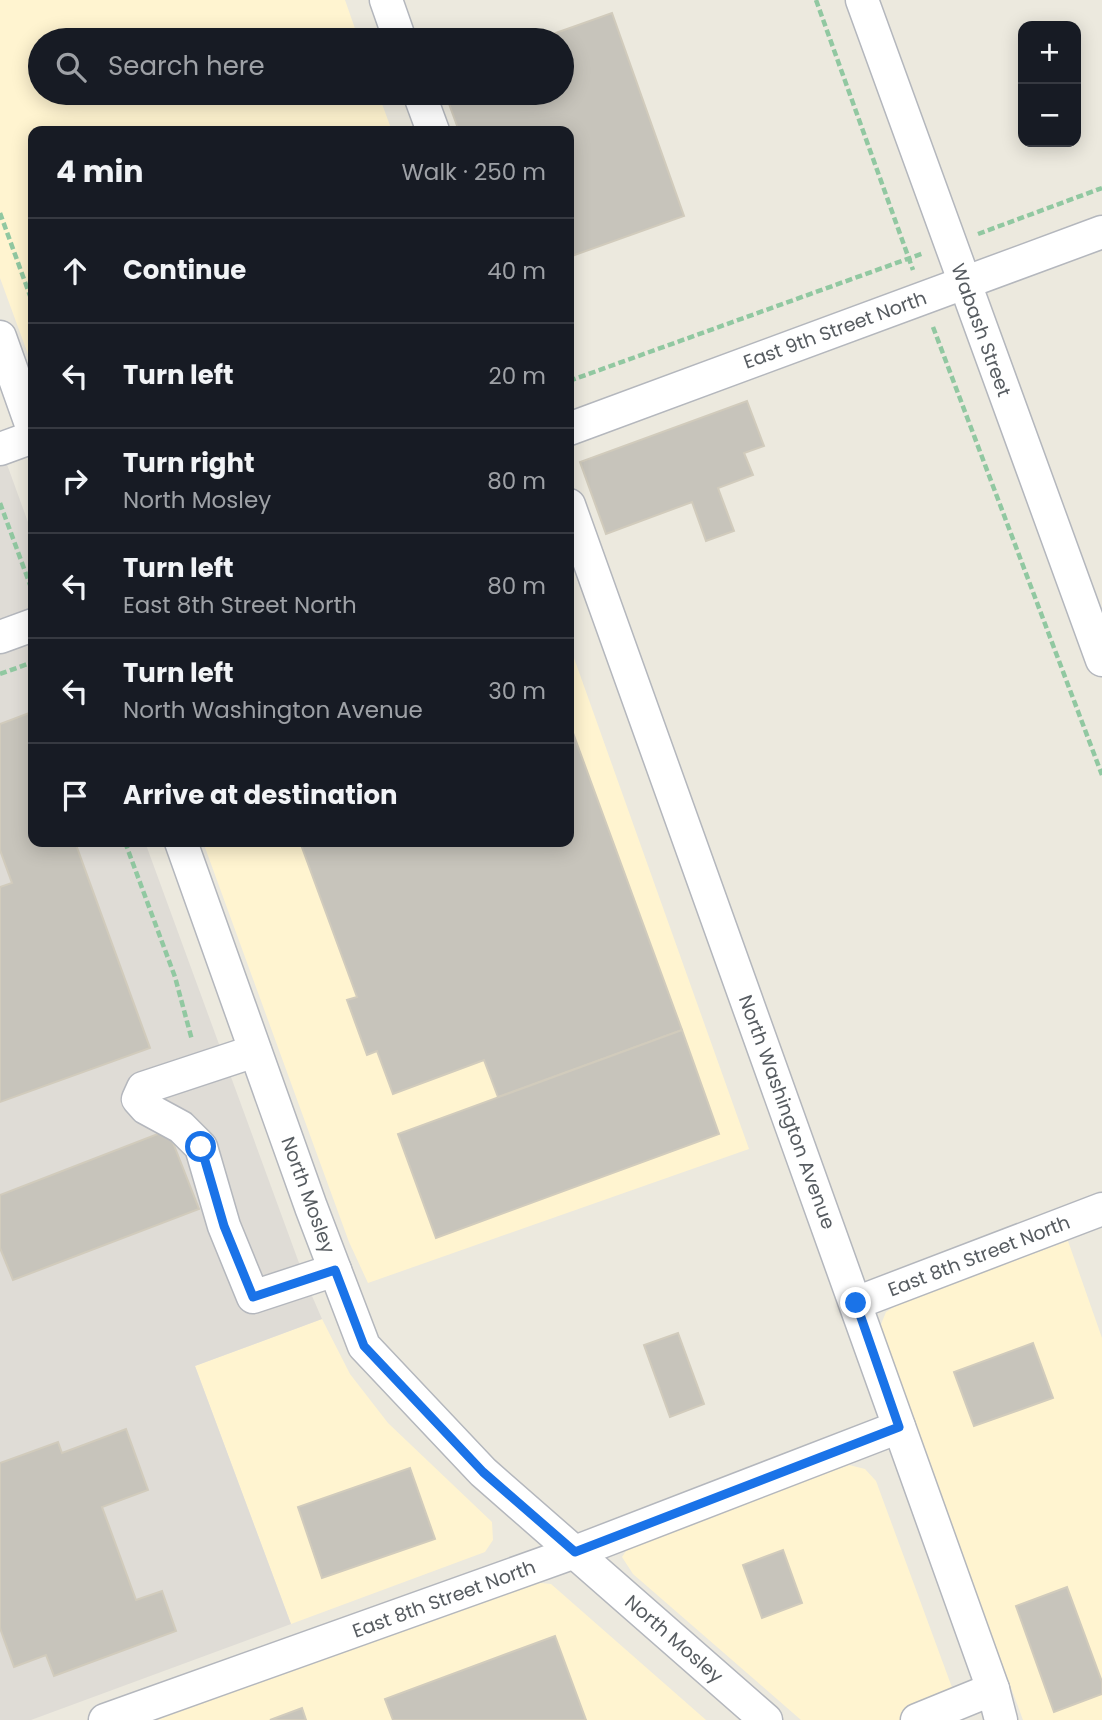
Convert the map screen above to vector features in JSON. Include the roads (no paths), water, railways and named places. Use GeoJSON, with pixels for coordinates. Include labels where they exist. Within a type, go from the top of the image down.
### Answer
{"type":"FeatureCollection","features":[{"type":"Feature","properties":{"kind":"street"},"geometry":{"type":"LineString","coordinates":[[386,0],[396,28]]}},
{"type":"Feature","properties":{"kind":"street","name":"Wabash Street"},"geometry":{"type":"LineString","coordinates":[[862,0],[1102,660]]}},
{"type":"Feature","properties":{"kind":"street"},"geometry":{"type":"LineString","coordinates":[[423,105],[431,126]]}},
{"type":"Feature","properties":{"kind":"street","name":"East 9th Street North"},"geometry":{"type":"LineString","coordinates":[[574,427],[1102,232]]}},
{"type":"Feature","properties":{"kind":"street"},"geometry":{"type":"LineString","coordinates":[[0,337],[28,416]]}},
{"type":"Feature","properties":{"kind":"street"},"geometry":{"type":"LineString","coordinates":[[0,449],[28,439]]}},
{"type":"Feature","properties":{"kind":"street","name":"North Washington Avenue"},"geometry":{"type":"LineString","coordinates":[[574,519],[856,1303],[1002,1720]]}},
{"type":"Feature","properties":{"kind":"street"},"geometry":{"type":"LineString","coordinates":[[0,637],[28,627]]}},
{"type":"Feature","properties":{"kind":"street","name":"North Mosley"},"geometry":{"type":"LineString","coordinates":[[183,847],[364,1346],[483,1472],[766,1720]]}},
{"type":"Feature","properties":{"kind":"street"},"geometry":{"type":"LineString","coordinates":[[255,1051],[143,1088],[138,1099],[146,1108],[181,1127],[201,1147],[224,1226],[253,1297],[335,1270]]}},
{"type":"Feature","properties":{"kind":"street","name":"East 8th Street North"},"geometry":{"type":"LineString","coordinates":[[856,1303],[1102,1209]]}},
{"type":"Feature","properties":{"kind":"street","name":"East 8th Street North"},"geometry":{"type":"LineString","coordinates":[[105,1720],[575,1552],[899,1427]]}},
{"type":"Feature","properties":{"kind":"street"},"geometry":{"type":"LineString","coordinates":[[917,1720],[993,1689]]}}]}
